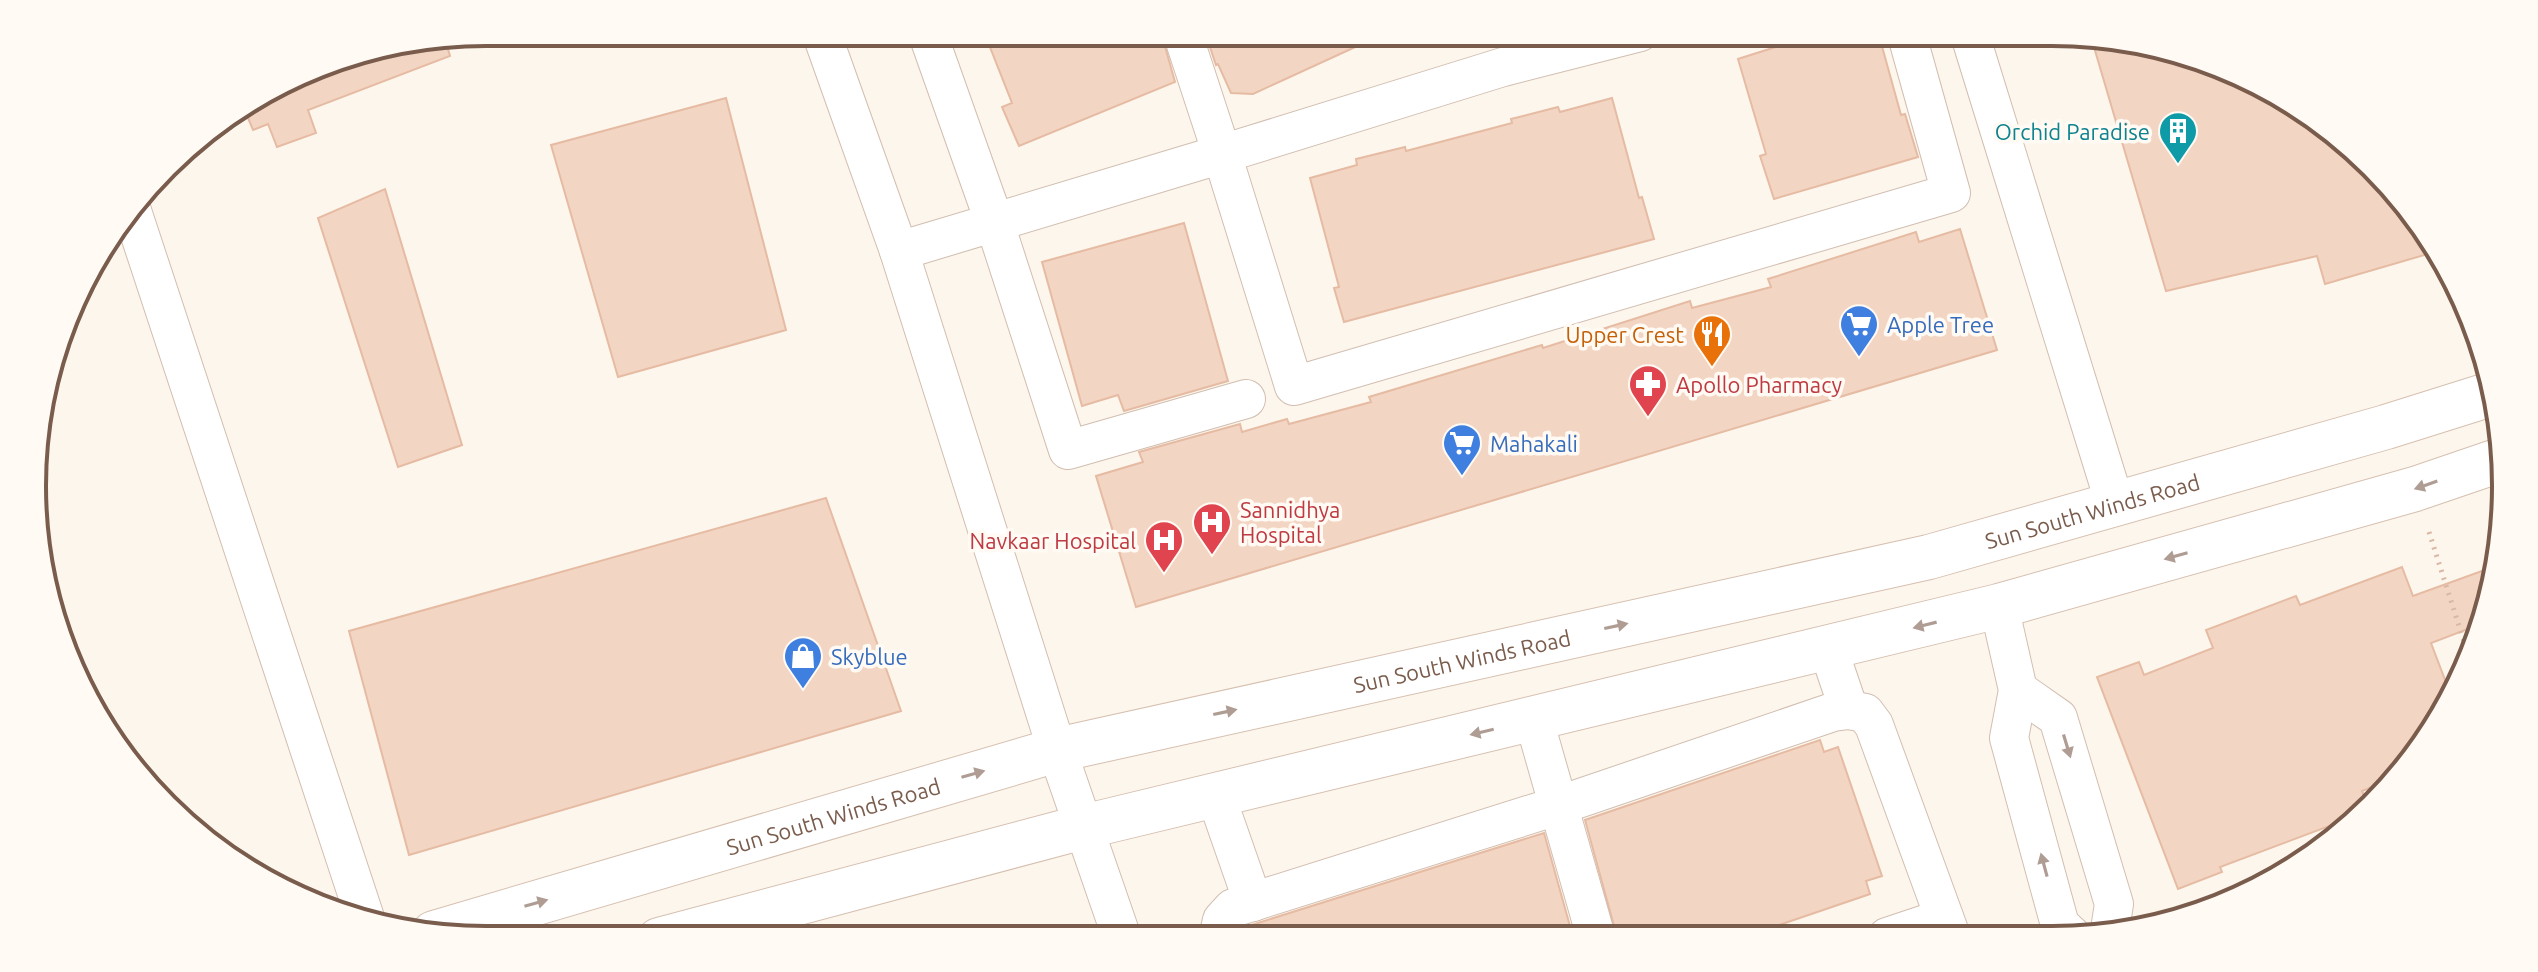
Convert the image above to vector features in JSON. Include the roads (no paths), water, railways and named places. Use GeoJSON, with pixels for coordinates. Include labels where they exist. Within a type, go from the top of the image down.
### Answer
{"type":"FeatureCollection","features":[{"type":"Feature","properties":{"kind":"street"},"geometry":{"type":"LineString","coordinates":[[826,46],[899,251],[1057,750],[1118,926]]}},
{"type":"Feature","properties":{"kind":"street"},"geometry":{"type":"LineString","coordinates":[[932,46],[994,221],[1068,450],[1246,399]]}},
{"type":"Feature","properties":{"kind":"street"},"geometry":{"type":"LineString","coordinates":[[1187,46],[1294,386],[1951,193],[1910,46]]}},
{"type":"Feature","properties":{"kind":"street"},"geometry":{"type":"LineString","coordinates":[[899,251],[1503,67],[1585,46]]}},
{"type":"Feature","properties":{"kind":"street"},"geometry":{"type":"LineString","coordinates":[[1973,46],[2115,504]]}},
{"type":"Feature","properties":{"kind":"street"},"geometry":{"type":"LineString","coordinates":[[135,221],[362,908]]}},
{"type":"Feature","properties":{"kind":"street","name":"Sun South Winds Road"},"geometry":{"type":"LineString","coordinates":[[461,925],[1057,750],[1929,557],[2483,396]]}},
{"type":"Feature","properties":{"kind":"street"},"geometry":{"type":"LineString","coordinates":[[712,926],[1083,827],[1999,606],[2415,489],[2491,463]]}},
{"type":"Feature","properties":{"kind":"street"},"geometry":{"type":"LineString","coordinates":[[1999,606],[2018,690],[2009,738],[2061,926]]}},
{"type":"Feature","properties":{"kind":"street"},"geometry":{"type":"LineString","coordinates":[[1828,648],[1849,710]]}},
{"type":"Feature","properties":{"kind":"street"},"geometry":{"type":"LineString","coordinates":[[2018,690],[2058,718],[2114,904],[2111,922]]}},
{"type":"Feature","properties":{"kind":"street"},"geometry":{"type":"LineString","coordinates":[[1220,926],[1233,908],[1557,806],[1833,712],[1849,710],[1865,713],[1874,725],[1948,926]]}},
{"type":"Feature","properties":{"kind":"street"},"geometry":{"type":"LineString","coordinates":[[1534,720],[1593,926]]}},
{"type":"Feature","properties":{"kind":"street"},"geometry":{"type":"LineString","coordinates":[[1216,796],[1253,902]]}},
{"type":"Feature","properties":{"kind":"place","name":"Orchid Paradise"},"geometry":{"type":"Point","coordinates":[2178,165]}},
{"type":"Feature","properties":{"kind":"place","name":"Apple Tree"},"geometry":{"type":"Point","coordinates":[1859,358]}},
{"type":"Feature","properties":{"kind":"place","name":"Upper Crest"},"geometry":{"type":"Point","coordinates":[1712,368]}},
{"type":"Feature","properties":{"kind":"place","name":"Apollo Pharmacy"},"geometry":{"type":"Point","coordinates":[1648,418]}},
{"type":"Feature","properties":{"kind":"place","name":"Mahakali"},"geometry":{"type":"Point","coordinates":[1462,477]}},
{"type":"Feature","properties":{"kind":"place","name":"Sannidhya Hospital"},"geometry":{"type":"Point","coordinates":[1212,556]}},
{"type":"Feature","properties":{"kind":"place","name":"Navkaar Hospital"},"geometry":{"type":"Point","coordinates":[1164,574]}},
{"type":"Feature","properties":{"kind":"place","name":"Skyblue"},"geometry":{"type":"Point","coordinates":[803,690]}}]}
